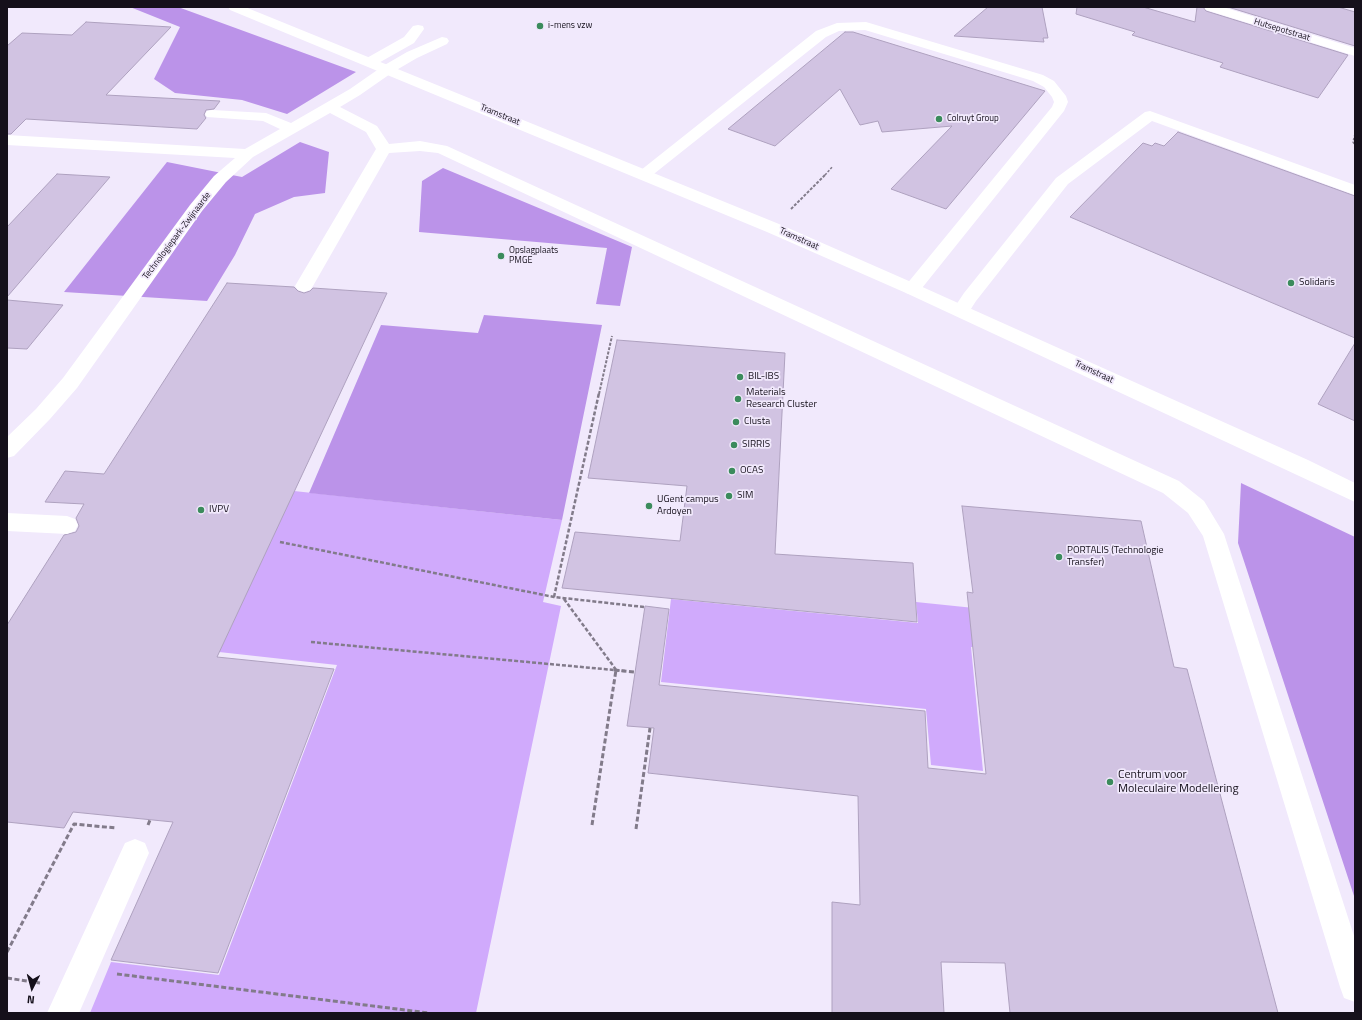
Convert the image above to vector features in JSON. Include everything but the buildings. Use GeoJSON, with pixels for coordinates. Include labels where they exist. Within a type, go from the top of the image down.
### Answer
{"type":"FeatureCollection","features":[{"type":"Feature","properties":{"kind":"main road","name":"Tramstraat"},"geometry":{"type":"LineString","coordinates":[[234,7],[773,228],[961,311],[1301,466],[1355,493]]}},
{"type":"Feature","properties":{"kind":"main road","name":"Hutsepotstraat"},"geometry":{"type":"LineString","coordinates":[[1210,7],[1355,52]]}},
{"type":"Feature","properties":{"kind":"main road"},"geometry":{"type":"LineString","coordinates":[[644,174],[821,34],[837,27],[866,26],[1038,78],[1049,84],[1059,96],[1061,102],[1059,108],[912,289]]}},
{"type":"Feature","properties":{"kind":"main road"},"geometry":{"type":"LineString","coordinates":[[370,62],[409,40],[418,29]]}},
{"type":"Feature","properties":{"kind":"main road","name":"Technologiepark-Zwijnaarde"},"geometry":{"type":"LineString","coordinates":[[7,450],[43,414],[70,383],[196,208],[220,179],[248,154],[355,92],[388,69],[412,55],[442,41]]}},
{"type":"Feature","properties":{"kind":"main road"},"geometry":{"type":"LineString","coordinates":[[330,107],[372,129],[384,149]]}},
{"type":"Feature","properties":{"kind":"main road"},"geometry":{"type":"LineString","coordinates":[[212,114],[266,117],[292,129]]}},
{"type":"Feature","properties":{"kind":"main road"},"geometry":{"type":"LineString","coordinates":[[961,311],[970,296],[1062,181],[1150,115],[1355,190]]}},
{"type":"Feature","properties":{"kind":"main road"},"geometry":{"type":"LineString","coordinates":[[7,140],[248,154]]}},
{"type":"Feature","properties":{"kind":"main road"},"geometry":{"type":"LineString","coordinates":[[384,149],[420,146],[442,148],[1171,487],[1196,507],[1213,534],[1355,987]]}},
{"type":"Feature","properties":{"kind":"main road"},"geometry":{"type":"LineString","coordinates":[[304,286],[384,149]]}},
{"type":"Feature","properties":{"kind":"main road"},"geometry":{"type":"LineString","coordinates":[[7,522],[67,525]]}},
{"type":"Feature","properties":{"kind":"main road"},"geometry":{"type":"LineString","coordinates":[[63,1013],[82,970],[133,836]]}},
{"type":"Feature","properties":{"kind":"path"},"geometry":{"type":"LineString","coordinates":[[1355,134],[1352,142],[1355,145]]}},
{"type":"Feature","properties":{"kind":"path"},"geometry":{"type":"LineString","coordinates":[[773,228],[833,166]]}},
{"type":"Feature","properties":{"kind":"path"},"geometry":{"type":"LineString","coordinates":[[554,597],[612,336]]}},
{"type":"Feature","properties":{"kind":"path"},"geometry":{"type":"LineString","coordinates":[[280,542],[554,597],[644,607]]}},
{"type":"Feature","properties":{"kind":"path"},"geometry":{"type":"LineString","coordinates":[[564,598],[617,671],[592,825]]}},
{"type":"Feature","properties":{"kind":"path"},"geometry":{"type":"LineString","coordinates":[[311,642],[635,672]]}},
{"type":"Feature","properties":{"kind":"path"},"geometry":{"type":"LineString","coordinates":[[636,829],[650,728]]}},
{"type":"Feature","properties":{"kind":"path"},"geometry":{"type":"LineString","coordinates":[[7,952],[74,824],[133,836],[148,825]]}},
{"type":"Feature","properties":{"kind":"path"},"geometry":{"type":"LineString","coordinates":[[82,970],[429,1013]]}},
{"type":"Feature","properties":{"kind":"shaded area"},"geometry":{"type":"Polygon","coordinates":[[[130,7],[178,7],[356,72],[287,114],[242,100],[175,93],[154,79],[180,27],[130,7]]]}},
{"type":"Feature","properties":{"kind":"shaded area"},"geometry":{"type":"Polygon","coordinates":[[[300,142],[329,152],[325,193],[294,197],[255,214],[235,255],[207,301],[64,292],[167,162],[242,177],[300,142]]]}},
{"type":"Feature","properties":{"kind":"shaded area"},"geometry":{"type":"Polygon","coordinates":[[[443,168],[632,247],[620,306],[596,304],[607,248],[419,232],[422,181],[443,168]]]}},
{"type":"Feature","properties":{"kind":"shaded area"},"geometry":{"type":"Polygon","coordinates":[[[484,315],[602,325],[562,520],[309,493],[381,325],[478,333],[484,315]]]}},
{"type":"Feature","properties":{"kind":"shaded area"},"geometry":{"type":"Polygon","coordinates":[[[1241,483],[1355,537],[1355,899],[1238,543],[1241,483]]]}},
{"type":"Feature","properties":{"kind":"shaded area"},"geometry":{"type":"Polygon","coordinates":[[[294,491],[562,520],[543,602],[561,606],[476,1013],[90,1013],[111,962],[219,975],[337,665],[219,652],[294,491]]]}},
{"type":"Feature","properties":{"kind":"shaded area"},"geometry":{"type":"Polygon","coordinates":[[[671,599],[918,623],[916,602],[974,608],[978,647],[971,647],[983,771],[931,765],[926,709],[661,682],[671,599]]]}},
{"type":"Feature","properties":{"kind":"place","name":"i-mens vzw"},"geometry":{"type":"Point","coordinates":[540,26]}},
{"type":"Feature","properties":{"kind":"place","name":"Colruyt Group"},"geometry":{"type":"Point","coordinates":[939,119]}},
{"type":"Feature","properties":{"kind":"place","name":"Opslagplaats PMGE"},"geometry":{"type":"Point","coordinates":[501,256]}},
{"type":"Feature","properties":{"kind":"place","name":"Solidaris"},"geometry":{"type":"Point","coordinates":[1291,283]}},
{"type":"Feature","properties":{"kind":"place","name":"BIL-IBS"},"geometry":{"type":"Point","coordinates":[740,377]}},
{"type":"Feature","properties":{"kind":"place","name":"Materials Research Cluster"},"geometry":{"type":"Point","coordinates":[738,399]}},
{"type":"Feature","properties":{"kind":"place","name":"Clusta"},"geometry":{"type":"Point","coordinates":[736,422]}},
{"type":"Feature","properties":{"kind":"place","name":"SIRRIS"},"geometry":{"type":"Point","coordinates":[734,445]}},
{"type":"Feature","properties":{"kind":"place","name":"OCAS"},"geometry":{"type":"Point","coordinates":[732,471]}},
{"type":"Feature","properties":{"kind":"place","name":"SIM"},"geometry":{"type":"Point","coordinates":[729,496]}},
{"type":"Feature","properties":{"kind":"place","name":"UGent campus Ardoyen"},"geometry":{"type":"Point","coordinates":[649,506]}},
{"type":"Feature","properties":{"kind":"place","name":"IVPV"},"geometry":{"type":"Point","coordinates":[201,510]}},
{"type":"Feature","properties":{"kind":"place","name":"PORTALIS (Technologie Transfer)"},"geometry":{"type":"Point","coordinates":[1059,557]}},
{"type":"Feature","properties":{"kind":"place","name":"Centrum voor Moleculaire Modellering"},"geometry":{"type":"Point","coordinates":[1110,782]}}]}
